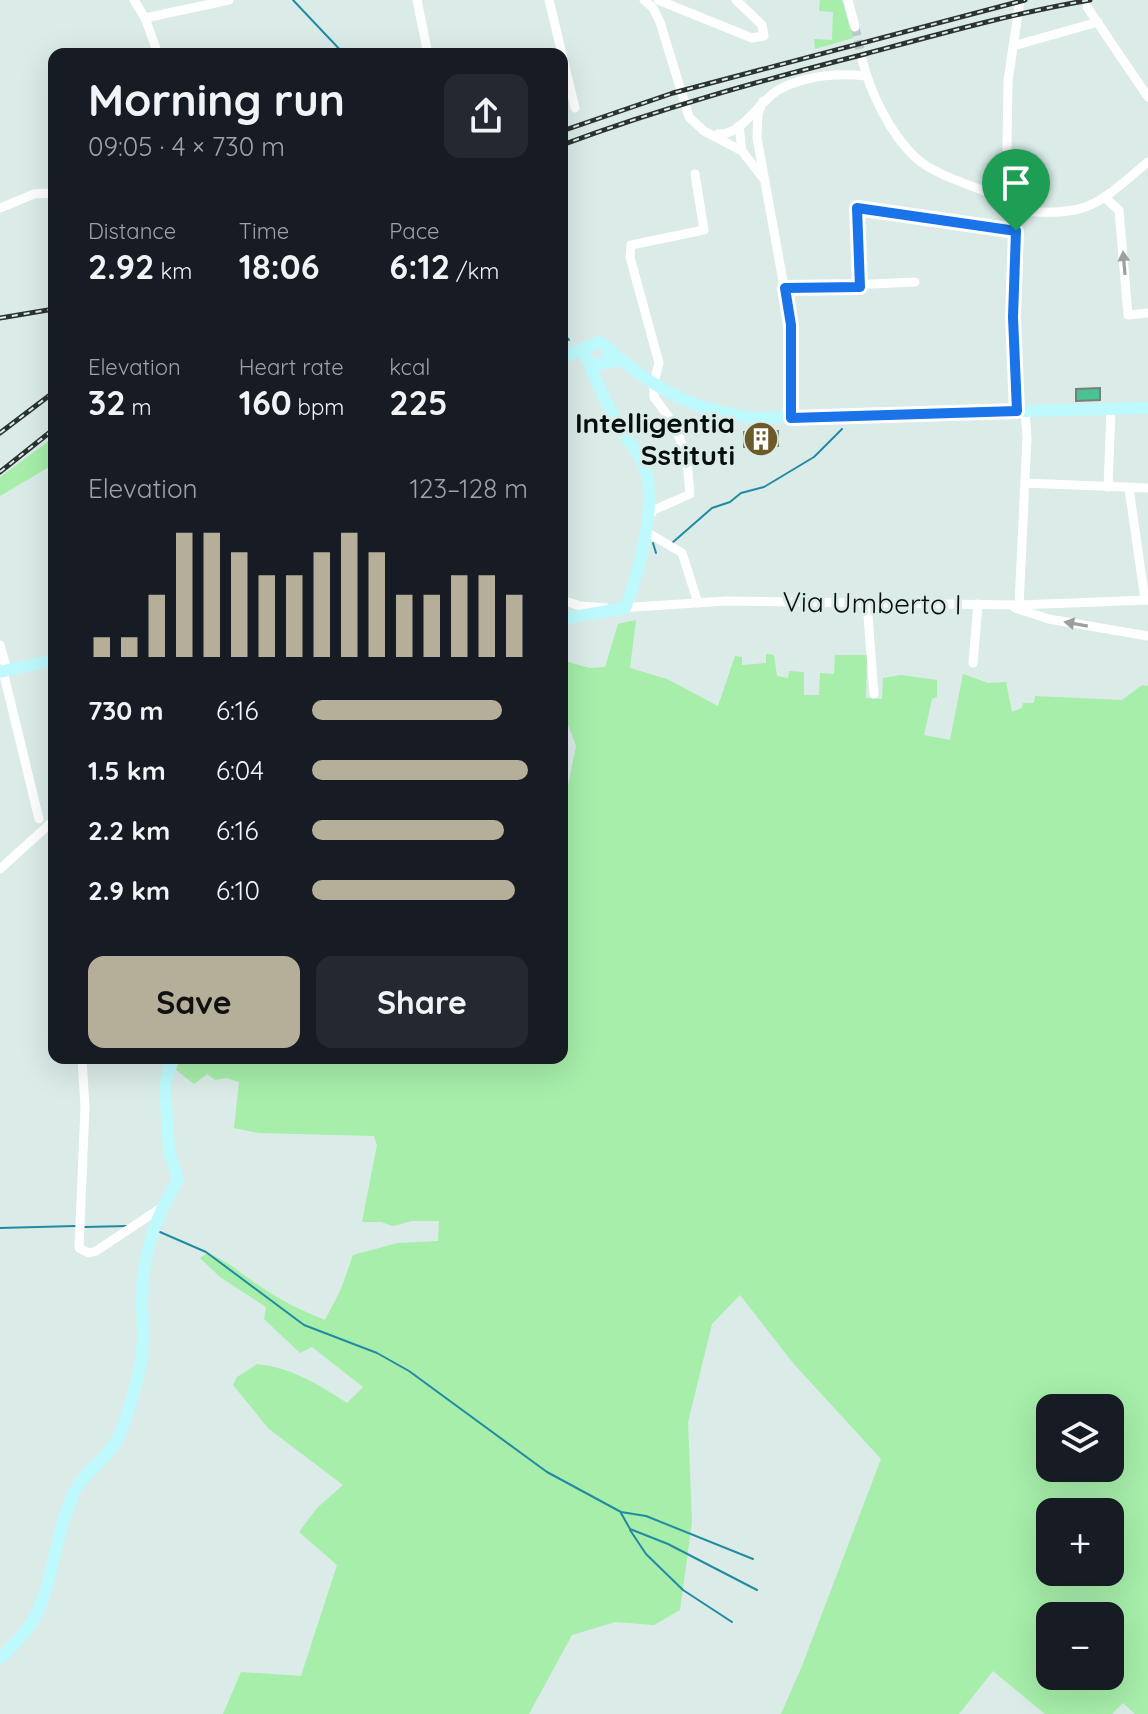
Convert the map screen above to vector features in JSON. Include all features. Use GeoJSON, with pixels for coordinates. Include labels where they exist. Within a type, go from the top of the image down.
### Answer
{"type":"FeatureCollection","features":[{"type":"Feature","properties":{"kind":"street"},"geometry":{"type":"LineString","coordinates":[[134,0],[145,18],[156,48]]}},
{"type":"Feature","properties":{"kind":"street"},"geometry":{"type":"LineString","coordinates":[[145,18],[229,0]]}},
{"type":"Feature","properties":{"kind":"street"},"geometry":{"type":"LineString","coordinates":[[417,0],[427,48]]}},
{"type":"Feature","properties":{"kind":"street"},"geometry":{"type":"LineString","coordinates":[[549,0],[561,48]]}},
{"type":"Feature","properties":{"kind":"street"},"geometry":{"type":"LineString","coordinates":[[644,0],[653,8],[660,22],[689,117],[704,131],[742,151],[765,181]]}},
{"type":"Feature","properties":{"kind":"street"},"geometry":{"type":"LineString","coordinates":[[658,0],[752,38],[764,36],[762,25],[736,0]]}},
{"type":"Feature","properties":{"kind":"street"},"geometry":{"type":"LineString","coordinates":[[848,0],[855,27]]}},
{"type":"Feature","properties":{"kind":"street"},"geometry":{"type":"LineString","coordinates":[[1019,605],[1025,483],[1013,317],[1016,231],[1007,147],[1008,81],[1020,0]]}},
{"type":"Feature","properties":{"kind":"street"},"geometry":{"type":"LineString","coordinates":[[1087,7],[1148,97]]}},
{"type":"Feature","properties":{"kind":"street"},"geometry":{"type":"LineString","coordinates":[[1013,46],[1098,22]]}},
{"type":"Feature","properties":{"kind":"street"},"geometry":{"type":"LineString","coordinates":[[862,59],[879,105],[916,158],[934,169],[1013,202],[1020,211],[1078,211],[1096,205],[1148,162]]}},
{"type":"Feature","properties":{"kind":"street"},"geometry":{"type":"LineString","coordinates":[[713,134],[726,134],[739,126],[763,101],[782,88],[834,73],[866,76]]}},
{"type":"Feature","properties":{"kind":"street"},"geometry":{"type":"LineString","coordinates":[[568,79],[575,108]]}},
{"type":"Feature","properties":{"kind":"street"},"geometry":{"type":"LineString","coordinates":[[763,101],[758,114],[757,138],[791,325],[791,418]]}},
{"type":"Feature","properties":{"kind":"street"},"geometry":{"type":"LineString","coordinates":[[739,126],[757,138]]}},
{"type":"Feature","properties":{"kind":"street"},"geometry":{"type":"LineString","coordinates":[[739,126],[742,151]]}},
{"type":"Feature","properties":{"kind":"street"},"geometry":{"type":"LineString","coordinates":[[646,525],[654,510],[690,494],[687,461],[676,427],[654,397],[659,363],[630,257],[631,245],[704,230],[695,174]]}},
{"type":"Feature","properties":{"kind":"street"},"geometry":{"type":"LineString","coordinates":[[0,208],[34,194],[48,193]]}},
{"type":"Feature","properties":{"kind":"street"},"geometry":{"type":"LineString","coordinates":[[1105,198],[1119,210],[1128,315],[1148,313]]}},
{"type":"Feature","properties":{"kind":"street"},"geometry":{"type":"LineString","coordinates":[[860,287],[857,208],[1016,231]]}},
{"type":"Feature","properties":{"kind":"street"},"geometry":{"type":"LineString","coordinates":[[785,288],[860,287],[915,282]]}},
{"type":"Feature","properties":{"kind":"street"},"geometry":{"type":"LineString","coordinates":[[568,356],[599,342],[607,358]]}},
{"type":"Feature","properties":{"kind":"street"},"geometry":{"type":"LineString","coordinates":[[568,618],[625,608],[646,525],[648,484],[644,466],[595,378],[585,353],[588,346]]}},
{"type":"Feature","properties":{"kind":"street"},"geometry":{"type":"LineString","coordinates":[[568,357],[597,366],[607,358],[621,360],[671,396],[720,413],[791,418],[1148,408]]}},
{"type":"Feature","properties":{"kind":"street"},"geometry":{"type":"LineString","coordinates":[[595,378],[607,358]]}},
{"type":"Feature","properties":{"kind":"street"},"geometry":{"type":"LineString","coordinates":[[1108,487],[1111,409]]}},
{"type":"Feature","properties":{"kind":"street"},"geometry":{"type":"LineString","coordinates":[[1025,483],[1148,488]]}},
{"type":"Feature","properties":{"kind":"street"},"geometry":{"type":"LineString","coordinates":[[1129,488],[1146,600]]}},
{"type":"Feature","properties":{"kind":"street"},"geometry":{"type":"LineString","coordinates":[[646,525],[682,553],[698,603]]}},
{"type":"Feature","properties":{"kind":"street","name":"Via Umberto I"},"geometry":{"type":"LineString","coordinates":[[568,602],[580,606],[625,608],[726,601],[1019,605],[1146,600]]}},
{"type":"Feature","properties":{"kind":"street"},"geometry":{"type":"LineString","coordinates":[[867,603],[874,694]]}},
{"type":"Feature","properties":{"kind":"street"},"geometry":{"type":"LineString","coordinates":[[973,663],[978,604]]}},
{"type":"Feature","properties":{"kind":"street"},"geometry":{"type":"LineString","coordinates":[[1006,605],[1049,619],[1148,636]]}},
{"type":"Feature","properties":{"kind":"street"},"geometry":{"type":"LineString","coordinates":[[0,645],[3,671],[39,819]]}},
{"type":"Feature","properties":{"kind":"street"},"geometry":{"type":"LineString","coordinates":[[3,671],[48,661]]}},
{"type":"Feature","properties":{"kind":"street"},"geometry":{"type":"LineString","coordinates":[[0,869],[48,825]]}},
{"type":"Feature","properties":{"kind":"street"},"geometry":{"type":"LineString","coordinates":[[82,1064],[85,1107],[79,1248],[89,1253],[96,1251],[161,1208]]}},
{"type":"Feature","properties":{"kind":"street"},"geometry":{"type":"LineString","coordinates":[[0,1658],[39,1611],[49,1587],[73,1493],[91,1467],[115,1444],[142,1360],[142,1293],[152,1230],[178,1180],[169,1151],[165,1085],[170,1064]]}},
{"type":"Feature","properties":{"kind":"green space"},"geometry":{"type":"Polygon","coordinates":[[[820,0],[842,0],[853,38],[815,49],[814,39],[832,40],[833,12],[819,11],[820,0]]]}},
{"type":"Feature","properties":{"kind":"green space"},"geometry":{"type":"Polygon","coordinates":[[[48,441],[48,468],[0,496],[0,477],[48,441]]]}},
{"type":"Feature","properties":{"kind":"green space"},"geometry":{"type":"Polygon","coordinates":[[[636,620],[630,668],[667,679],[718,706],[735,656],[742,657],[742,665],[766,663],[766,654],[774,655],[777,676],[788,678],[789,671],[804,672],[804,695],[819,695],[820,673],[834,674],[835,655],[867,655],[866,698],[882,699],[883,678],[901,675],[937,680],[937,697],[932,699],[924,735],[950,740],[963,674],[988,683],[1006,682],[1012,712],[1022,708],[1023,703],[1034,703],[1035,696],[1122,700],[1142,685],[1148,686],[1148,1714],[1135,1714],[1123,1703],[1112,1714],[1045,1714],[993,1671],[959,1714],[781,1714],[881,1459],[793,1363],[740,1295],[712,1324],[688,1422],[692,1522],[680,1610],[654,1625],[615,1622],[572,1635],[529,1714],[223,1714],[241,1672],[301,1676],[337,1565],[299,1532],[317,1508],[343,1485],[269,1429],[233,1385],[237,1377],[257,1364],[293,1373],[347,1403],[363,1387],[312,1347],[300,1353],[264,1319],[266,1307],[220,1277],[200,1258],[207,1253],[215,1256],[277,1297],[325,1320],[341,1289],[353,1255],[398,1243],[438,1241],[439,1221],[412,1221],[393,1226],[381,1222],[362,1222],[377,1145],[374,1136],[259,1133],[234,1128],[239,1082],[226,1078],[215,1080],[207,1074],[194,1084],[176,1070],[178,1064],[568,1064],[568,785],[576,746],[568,725],[568,662],[589,668],[605,667],[618,624],[636,620]]]}},
{"type":"Feature","properties":{"kind":"building"},"geometry":{"type":"Polygon","coordinates":[[[1100,388],[1100,400],[1076,401],[1076,389],[1100,388]]]}},
{"type":"Feature","properties":{"kind":"building","name":"Intelligentia Sstituti"},"geometry":{"type":"Polygon","coordinates":[[[778,431],[778,446],[744,447],[744,432],[778,431]]]}},
{"type":"Feature","properties":{"kind":"waterway"},"geometry":{"type":"LineString","coordinates":[[293,0],[338,48]]}},
{"type":"Feature","properties":{"kind":"waterway"},"geometry":{"type":"LineString","coordinates":[[672,543],[712,508],[730,502],[741,493],[764,487],[814,457],[842,429]]}},
{"type":"Feature","properties":{"kind":"waterway"},"geometry":{"type":"LineString","coordinates":[[653,543],[656,553]]}},
{"type":"Feature","properties":{"kind":"waterway"},"geometry":{"type":"LineString","coordinates":[[0,1228],[75,1226]]}},
{"type":"Feature","properties":{"kind":"waterway"},"geometry":{"type":"LineString","coordinates":[[85,1227],[127,1226]]}},
{"type":"Feature","properties":{"kind":"waterway"},"geometry":{"type":"LineString","coordinates":[[160,1232],[206,1252],[304,1325],[377,1353],[409,1371],[547,1472],[621,1512],[646,1516],[753,1559]]}},
{"type":"Feature","properties":{"kind":"waterway"},"geometry":{"type":"LineString","coordinates":[[621,1513],[630,1529],[668,1544],[757,1590]]}},
{"type":"Feature","properties":{"kind":"waterway"},"geometry":{"type":"LineString","coordinates":[[630,1530],[646,1554],[683,1590],[732,1622]]}},
{"type":"Feature","properties":{"kind":"tunnel"},"geometry":{"type":"LineString","coordinates":[[855,27],[862,59]]}},
{"type":"Feature","properties":{"kind":"railway"},"geometry":{"type":"LineString","coordinates":[[568,129],[673,93],[1025,0]]}},
{"type":"Feature","properties":{"kind":"railway"},"geometry":{"type":"LineString","coordinates":[[568,143],[674,107],[789,74],[977,24],[1090,0]]}},
{"type":"Feature","properties":{"kind":"railway"},"geometry":{"type":"LineString","coordinates":[[0,318],[48,310]]}},
{"type":"Feature","properties":{"kind":"railway"},"geometry":{"type":"LineString","coordinates":[[0,433],[48,397]]}},
{"type":"Feature","properties":{"kind":"railway"},"geometry":{"type":"LineString","coordinates":[[0,472],[48,434]]}},
{"type":"Feature","properties":{"kind":"place","name":"Intelligentia Sstituti"},"geometry":{"type":"Point","coordinates":[761,439]}},
{"type":"Feature","properties":{"kind":"route"},"geometry":{"type":"LineString","coordinates":[[857,208],[1016,231],[1013,317],[1017,411],[791,418],[791,325],[785,288],[860,287],[857,208]]}}]}
